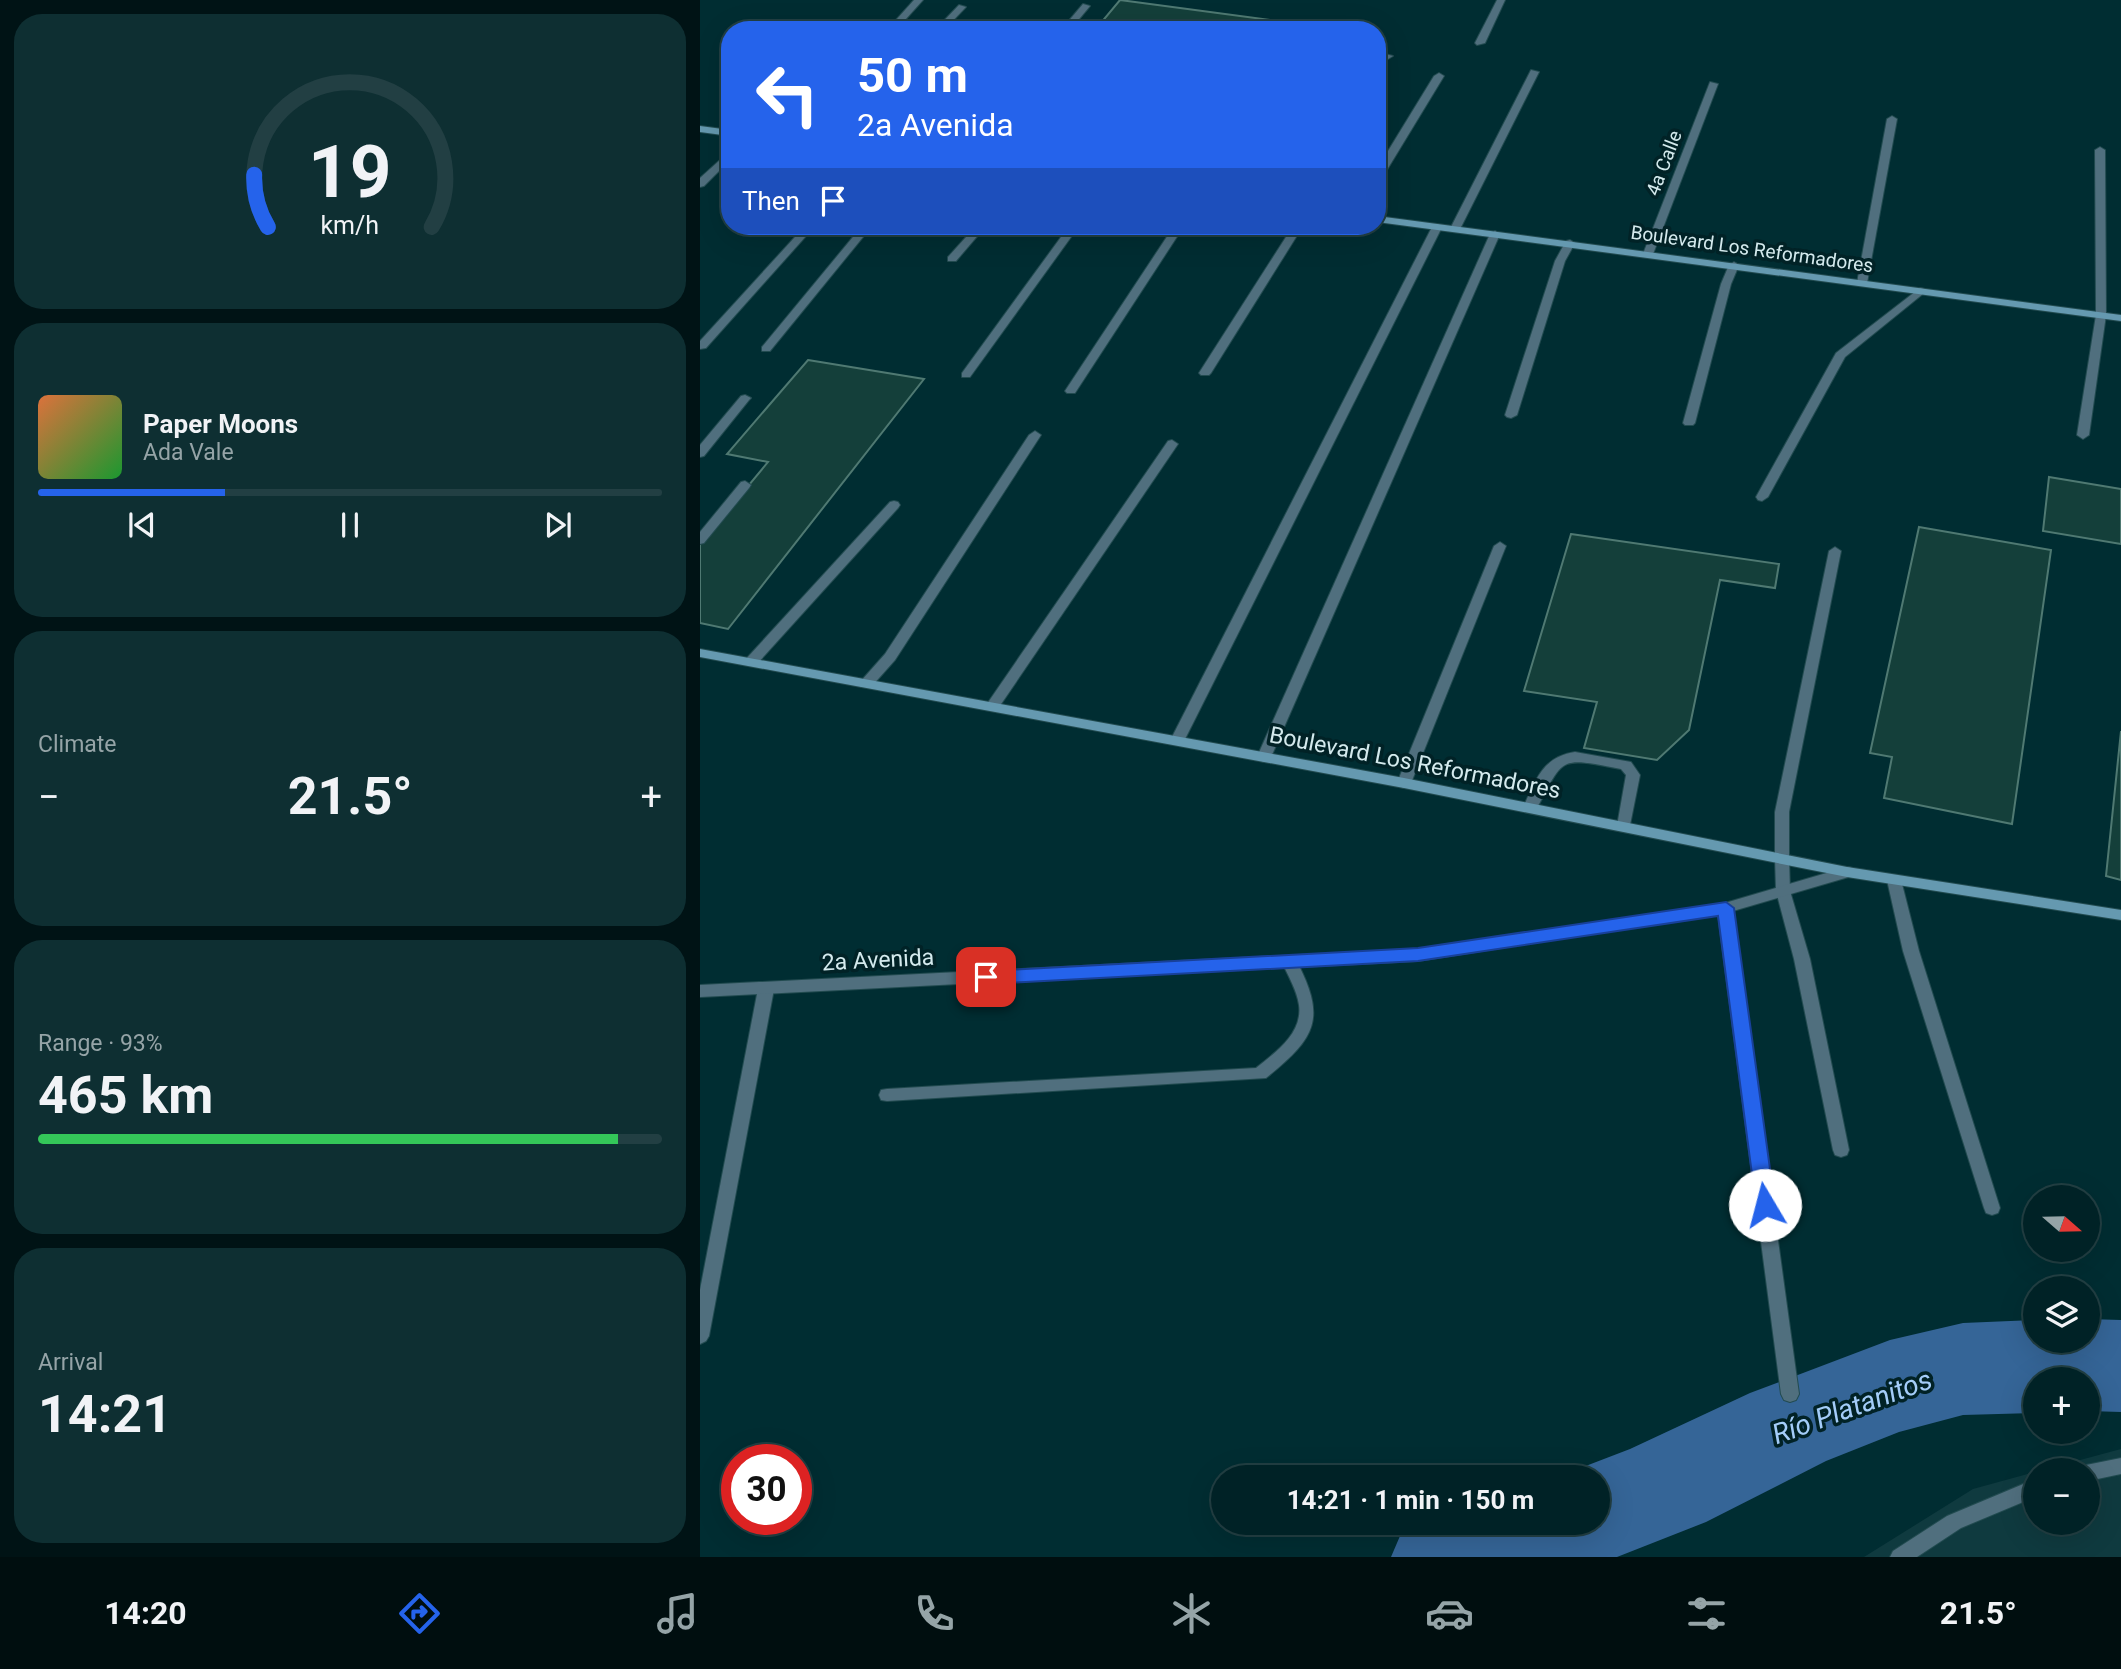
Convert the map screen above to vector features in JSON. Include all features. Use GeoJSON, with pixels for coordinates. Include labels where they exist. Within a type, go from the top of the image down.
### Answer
{"type":"FeatureCollection","features":[{"type":"Feature","properties":{"kind":"main road"},"geometry":{"type":"LineString","coordinates":[[700,129],[721,132]]}},
{"type":"Feature","properties":{"kind":"main road","name":"Boulevard Los Reformadores"},"geometry":{"type":"LineString","coordinates":[[1386,220],[2121,318]]}},
{"type":"Feature","properties":{"kind":"main road","name":"Boulevard Los Reformadores"},"geometry":{"type":"LineString","coordinates":[[700,653],[1404,783],[1847,872],[2121,915]]}},
{"type":"Feature","properties":{"kind":"street"},"geometry":{"type":"LineString","coordinates":[[899,21],[919,0]]}},
{"type":"Feature","properties":{"kind":"street"},"geometry":{"type":"LineString","coordinates":[[1480,43],[1501,0]]}},
{"type":"Feature","properties":{"kind":"street"},"geometry":{"type":"LineString","coordinates":[[1073,21],[1086,6]]}},
{"type":"Feature","properties":{"kind":"street"},"geometry":{"type":"LineString","coordinates":[[948,21],[962,7]]}},
{"type":"Feature","properties":{"kind":"street"},"geometry":{"type":"LineString","coordinates":[[1455,229],[1534,72]]}},
{"type":"Feature","properties":{"kind":"street"},"geometry":{"type":"LineString","coordinates":[[1386,163],[1439,76]]}},
{"type":"Feature","properties":{"kind":"street","name":"4a Calle"},"geometry":{"type":"LineString","coordinates":[[1648,254],[1713,84]]}},
{"type":"Feature","properties":{"kind":"street"},"geometry":{"type":"LineString","coordinates":[[1862,283],[1892,119]]}},
{"type":"Feature","properties":{"kind":"street"},"geometry":{"type":"LineString","coordinates":[[2083,435],[2101,315],[2100,150]]}},
{"type":"Feature","properties":{"kind":"street"},"geometry":{"type":"LineString","coordinates":[[700,184],[721,164]]}},
{"type":"Feature","properties":{"kind":"street"},"geometry":{"type":"LineString","coordinates":[[1177,741],[1437,227]]}},
{"type":"Feature","properties":{"kind":"street"},"geometry":{"type":"LineString","coordinates":[[1264,757],[1495,234]]}},
{"type":"Feature","properties":{"kind":"street"},"geometry":{"type":"LineString","coordinates":[[702,346],[802,235]]}},
{"type":"Feature","properties":{"kind":"street"},"geometry":{"type":"LineString","coordinates":[[766,349],[860,235]]}},
{"type":"Feature","properties":{"kind":"street"},"geometry":{"type":"LineString","coordinates":[[951,259],[973,235]]}},
{"type":"Feature","properties":{"kind":"street"},"geometry":{"type":"LineString","coordinates":[[965,375],[1067,235]]}},
{"type":"Feature","properties":{"kind":"street"},"geometry":{"type":"LineString","coordinates":[[1071,391],[1173,235]]}},
{"type":"Feature","properties":{"kind":"street"},"geometry":{"type":"LineString","coordinates":[[1205,373],[1292,235]]}},
{"type":"Feature","properties":{"kind":"street"},"geometry":{"type":"LineString","coordinates":[[1511,415],[1560,261],[1570,243]]}},
{"type":"Feature","properties":{"kind":"street"},"geometry":{"type":"LineString","coordinates":[[1689,423],[1726,284],[1734,265]]}},
{"type":"Feature","properties":{"kind":"street"},"geometry":{"type":"LineString","coordinates":[[1762,497],[1840,355],[1920,292]]}},
{"type":"Feature","properties":{"kind":"street"},"geometry":{"type":"LineString","coordinates":[[700,453],[745,398]]}},
{"type":"Feature","properties":{"kind":"street"},"geometry":{"type":"LineString","coordinates":[[866,684],[891,657],[1035,435]]}},
{"type":"Feature","properties":{"kind":"street"},"geometry":{"type":"LineString","coordinates":[[992,707],[1172,444]]}},
{"type":"Feature","properties":{"kind":"street"},"geometry":{"type":"LineString","coordinates":[[700,540],[745,485]]}},
{"type":"Feature","properties":{"kind":"street"},"geometry":{"type":"LineString","coordinates":[[751,662],[894,505]]}},
{"type":"Feature","properties":{"kind":"street"},"geometry":{"type":"LineString","coordinates":[[1404,783],[1500,546]]}},
{"type":"Feature","properties":{"kind":"street"},"geometry":{"type":"LineString","coordinates":[[1835,551],[1782,812],[1782,858],[1783,891],[1802,959],[1841,1150]]}},
{"type":"Feature","properties":{"kind":"street"},"geometry":{"type":"LineString","coordinates":[[1530,808],[1545,772],[1566,757],[1626,765],[1633,775],[1624,826]]}},
{"type":"Feature","properties":{"kind":"street","name":"2a Avenida"},"geometry":{"type":"LineString","coordinates":[[700,992],[1418,955],[1726,908],[1847,872]]}},
{"type":"Feature","properties":{"kind":"street"},"geometry":{"type":"LineString","coordinates":[[1894,880],[1911,951],[1992,1208]]}},
{"type":"Feature","properties":{"kind":"street"},"geometry":{"type":"LineString","coordinates":[[1726,908],[1790,1394]]}},
{"type":"Feature","properties":{"kind":"street"},"geometry":{"type":"LineString","coordinates":[[887,1095],[1261,1074],[1283,1056],[1300,1035],[1308,1008],[1290,962]]}},
{"type":"Feature","properties":{"kind":"street"},"geometry":{"type":"LineString","coordinates":[[700,1336],[766,989]]}},
{"type":"Feature","properties":{"kind":"street"},"geometry":{"type":"LineString","coordinates":[[2100,1470],[2121,1466]]}},
{"type":"Feature","properties":{"kind":"street"},"geometry":{"type":"LineString","coordinates":[[1900,1557],[1954,1522],[2023,1493]]}},
{"type":"Feature","properties":{"kind":"shaded area"},"geometry":{"type":"Polygon","coordinates":[[[2121,1449],[2121,1557],[1864,1557],[1973,1489],[2023,1475],[2023,1535],[2100,1535],[2100,1458],[2088,1458],[2121,1449]]]}},
{"type":"Feature","properties":{"kind":"building"},"geometry":{"type":"Polygon","coordinates":[[[1120,0],[1278,21],[1102,21],[1120,0]]]}},
{"type":"Feature","properties":{"kind":"building"},"geometry":{"type":"Polygon","coordinates":[[[808,360],[924,379],[728,629],[700,623],[700,544],[768,462],[727,454],[808,360]]]}},
{"type":"Feature","properties":{"kind":"building"},"geometry":{"type":"Polygon","coordinates":[[[2049,477],[2121,489],[2121,544],[2043,531],[2049,477]]]}},
{"type":"Feature","properties":{"kind":"building"},"geometry":{"type":"Polygon","coordinates":[[[1919,527],[2051,550],[2012,824],[1884,798],[1892,757],[1870,753],[1919,527]]]}},
{"type":"Feature","properties":{"kind":"building"},"geometry":{"type":"Polygon","coordinates":[[[1571,534],[1779,564],[1775,588],[1720,580],[1689,730],[1657,760],[1584,748],[1597,702],[1524,691],[1571,534]]]}},
{"type":"Feature","properties":{"kind":"building"},"geometry":{"type":"Polygon","coordinates":[[[2121,731],[2121,880],[2106,876],[2121,731]]]}},
{"type":"Feature","properties":{"kind":"waterway","name":"Río Platanitos"},"geometry":{"type":"LineString","coordinates":[[1610,1508],[1667,1486],[1788,1427],[1890,1387],[1963,1369],[2121,1366]]}},
{"type":"Feature","properties":{"kind":"waterway","name":"Río Platanitos"},"geometry":{"type":"LineString","coordinates":[[1447,1557],[1525,1542],[1542,1535]]}},
{"type":"Feature","properties":{"kind":"route"},"geometry":{"type":"LineString","coordinates":[[986,977],[1418,955],[1726,908],[1765,1205]]}}]}
